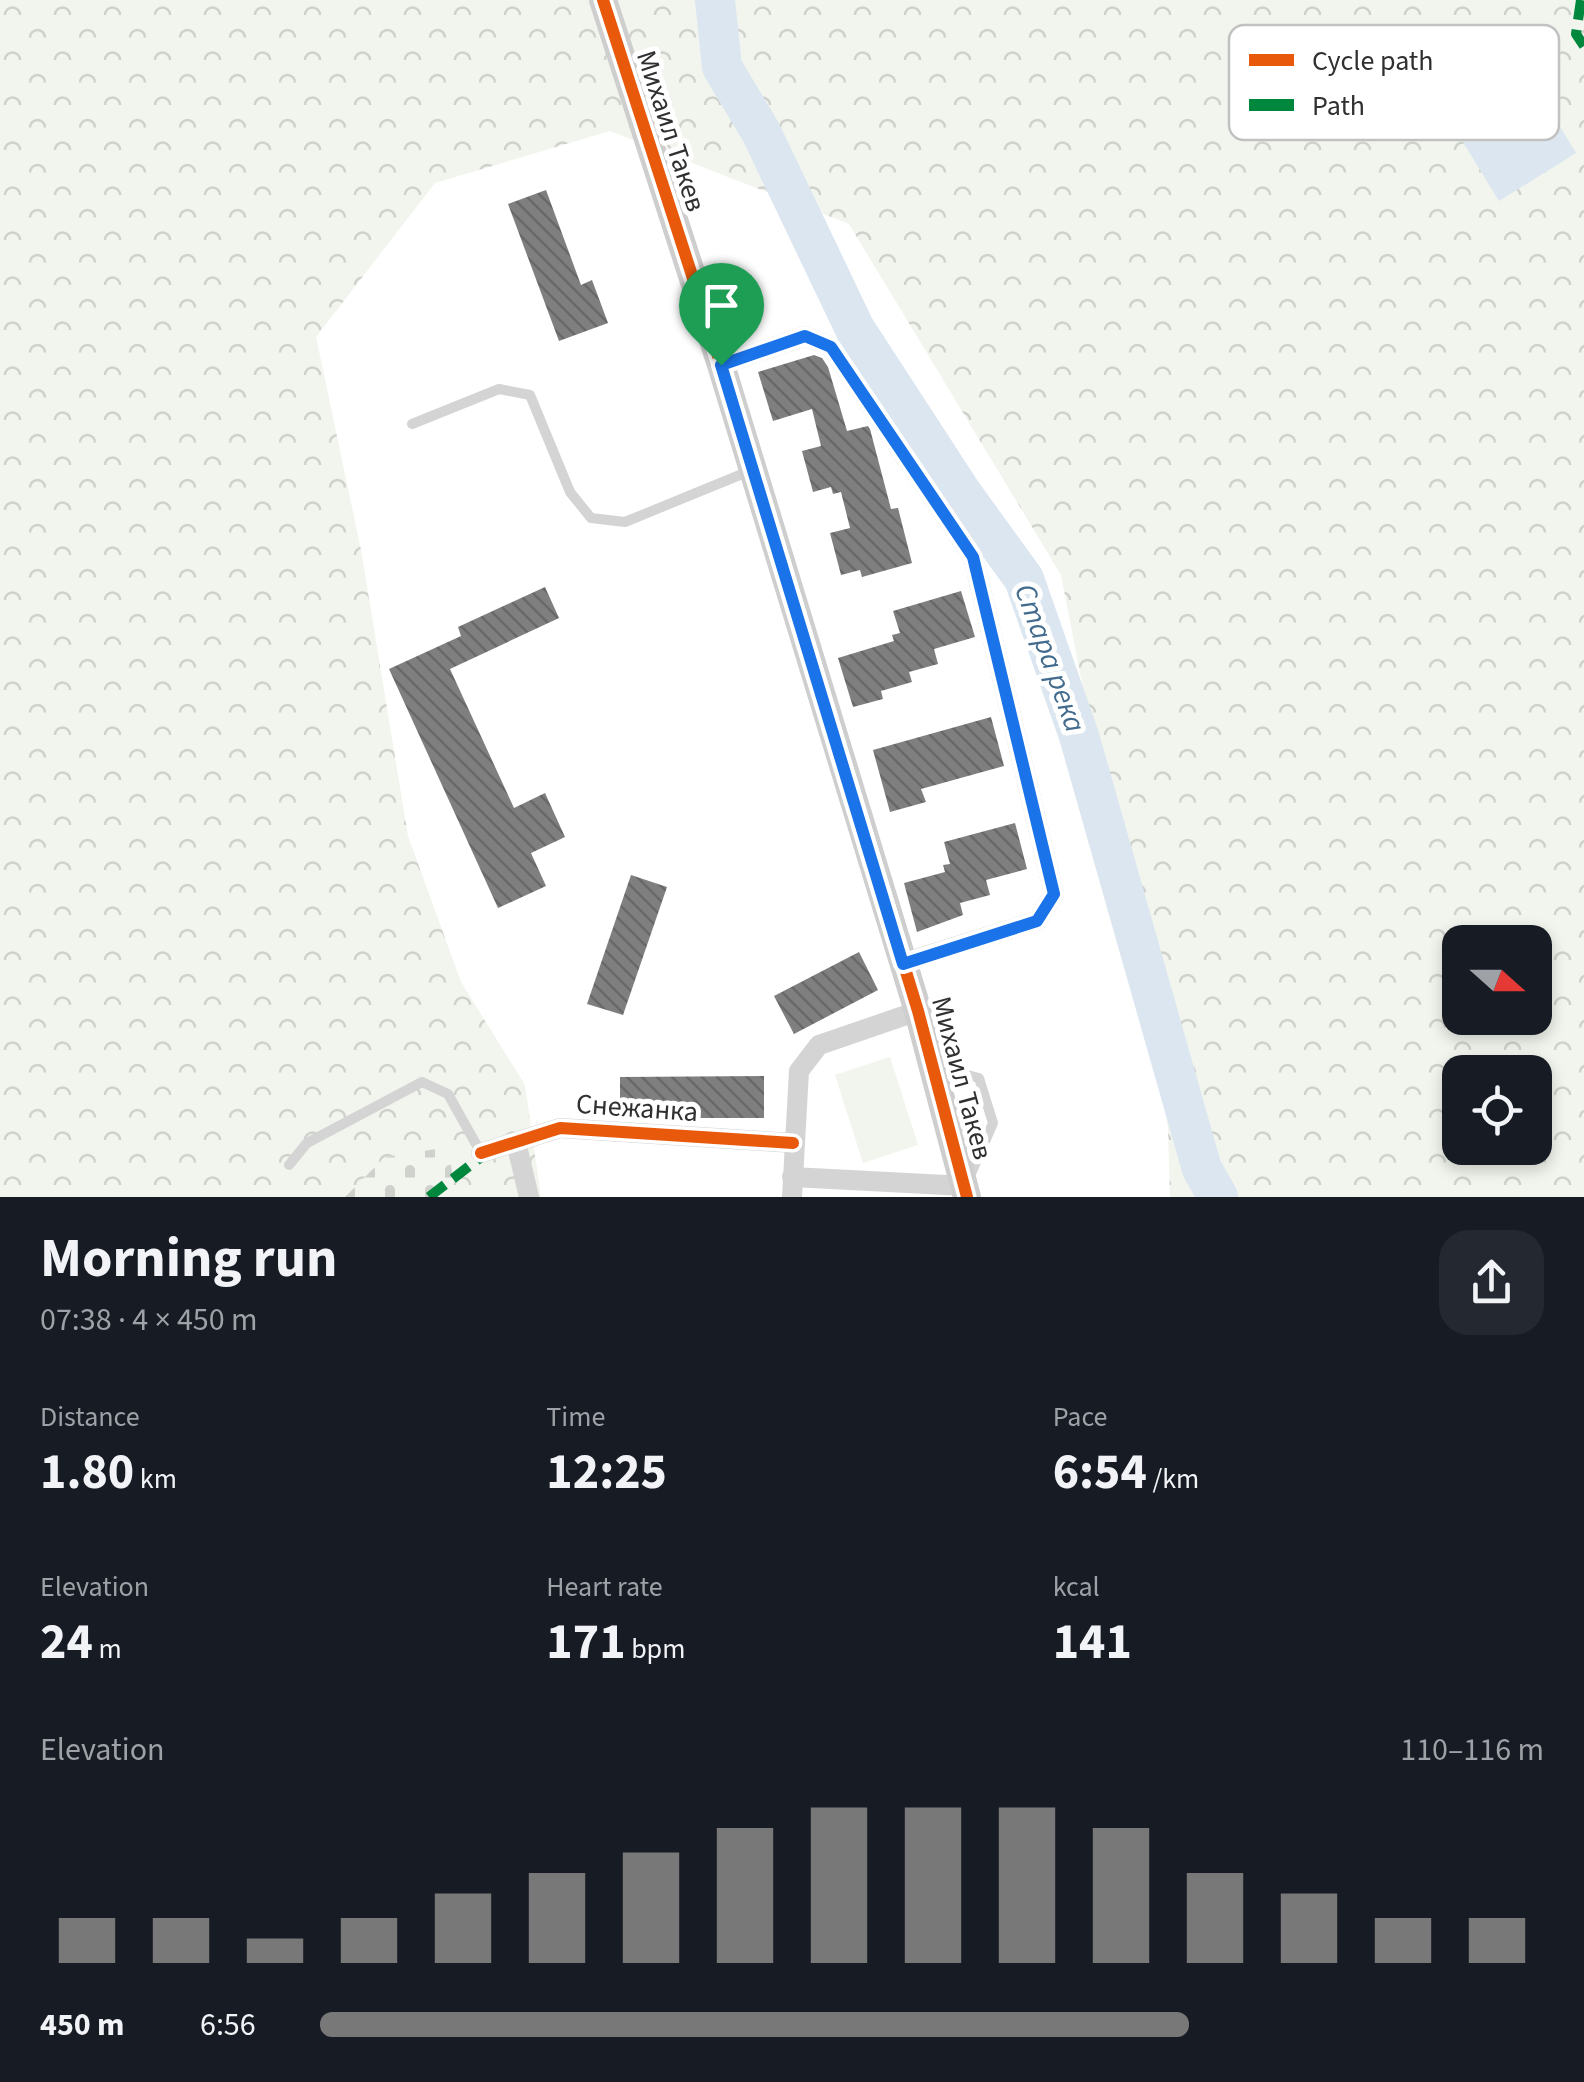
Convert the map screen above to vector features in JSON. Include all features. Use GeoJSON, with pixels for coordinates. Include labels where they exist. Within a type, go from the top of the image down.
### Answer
{"type":"FeatureCollection","features":[{"type":"Feature","properties":{"kind":"main road","name":"Михаил Такев"},"geometry":{"type":"LineString","coordinates":[[603,0],[721,365],[918,1010],[966,1192]]}},
{"type":"Feature","properties":{"kind":"street"},"geometry":{"type":"LineString","coordinates":[[721,365],[805,336],[831,347],[973,557],[1054,894],[1037,921],[903,964]]}},
{"type":"Feature","properties":{"kind":"street"},"geometry":{"type":"LineString","coordinates":[[918,1010],[819,1045],[798,1071],[792,1187],[966,1192]]}},
{"type":"Feature","properties":{"kind":"street","name":"Снежанка"},"geometry":{"type":"LineString","coordinates":[[481,1153],[560,1128],[792,1142]]}},
{"type":"Feature","properties":{"kind":"street"},"geometry":{"type":"LineString","coordinates":[[516,1142],[529,1197]]}},
{"type":"Feature","properties":{"kind":"lane"},"geometry":{"type":"LineString","coordinates":[[412,424],[499,389],[530,395],[570,492],[591,518],[626,522],[753,470]]}},
{"type":"Feature","properties":{"kind":"lane"},"geometry":{"type":"LineString","coordinates":[[934,1066],[979,1078],[993,1123],[966,1192]]}},
{"type":"Feature","properties":{"kind":"lane"},"geometry":{"type":"LineString","coordinates":[[289,1165],[307,1142],[422,1082],[448,1094],[481,1153]]}},
{"type":"Feature","properties":{"kind":"green space"},"geometry":{"type":"Polygon","coordinates":[[[0,0],[1584,0],[1584,1197],[1170,1197],[1168,1127],[1061,575],[849,224],[610,131],[435,183],[316,337],[361,550],[408,836],[461,982],[525,1085],[541,1197],[0,1197],[0,0]]]}},
{"type":"Feature","properties":{"kind":"green space"},"geometry":{"type":"Polygon","coordinates":[[[890,1057],[918,1145],[863,1163],[835,1075],[890,1057]]]}},
{"type":"Feature","properties":{"kind":"green space"},"geometry":{"type":"Polygon","coordinates":[[[449,1147],[455,1197],[345,1197],[385,1157],[449,1147]]]}},
{"type":"Feature","properties":{"kind":"shaded area"},"geometry":{"type":"Polygon","coordinates":[[[1559,125],[1576,153],[1499,201],[1462,140],[1559,140],[1559,125]]]}},
{"type":"Feature","properties":{"kind":"building"},"geometry":{"type":"Polygon","coordinates":[[[546,190],[581,285],[592,280],[608,323],[559,341],[508,204],[546,190]]]}},
{"type":"Feature","properties":{"kind":"building"},"geometry":{"type":"Polygon","coordinates":[[[814,355],[828,367],[847,431],[868,426],[870,429],[891,509],[898,508],[912,563],[862,577],[860,570],[841,575],[830,533],[850,528],[841,492],[833,494],[831,487],[813,492],[802,451],[821,446],[812,409],[773,421],[758,372],[814,355]]]}},
{"type":"Feature","properties":{"kind":"building"},"geometry":{"type":"Polygon","coordinates":[[[545,587],[559,618],[450,669],[514,808],[545,793],[565,837],[531,853],[546,886],[498,908],[389,669],[461,636],[458,627],[545,587]]]}},
{"type":"Feature","properties":{"kind":"building"},"geometry":{"type":"Polygon","coordinates":[[[961,591],[975,637],[934,649],[938,664],[909,672],[912,682],[881,691],[883,699],[853,707],[838,658],[894,641],[892,635],[900,633],[893,611],[961,591]]]}},
{"type":"Feature","properties":{"kind":"building"},"geometry":{"type":"Polygon","coordinates":[[[991,717],[1004,766],[921,789],[926,802],[890,812],[873,750],[991,717]]]}},
{"type":"Feature","properties":{"kind":"building"},"geometry":{"type":"Polygon","coordinates":[[[1015,823],[1027,869],[986,880],[990,895],[960,903],[963,915],[917,932],[904,883],[945,872],[943,865],[950,864],[944,842],[1015,823]]]}},
{"type":"Feature","properties":{"kind":"building"},"geometry":{"type":"Polygon","coordinates":[[[631,875],[667,887],[623,1015],[587,1004],[631,875]]]}},
{"type":"Feature","properties":{"kind":"building"},"geometry":{"type":"Polygon","coordinates":[[[859,952],[878,990],[794,1034],[774,996],[859,952]]]}},
{"type":"Feature","properties":{"kind":"building"},"geometry":{"type":"Polygon","coordinates":[[[764,1076],[764,1118],[620,1118],[620,1077],[764,1076]]]}},
{"type":"Feature","properties":{"kind":"waterway","name":"Стара река"},"geometry":{"type":"LineString","coordinates":[[715,0],[722,67],[761,132],[855,329],[961,492],[1024,579],[1079,736],[1202,1169],[1218,1197]]}},
{"type":"Feature","properties":{"kind":"marked path"},"geometry":{"type":"LineString","coordinates":[[1581,0],[1576,34],[1584,46]]}},
{"type":"Feature","properties":{"kind":"marked path"},"geometry":{"type":"LineString","coordinates":[[429,1197],[489,1151]]}},
{"type":"Feature","properties":{"kind":"cycle path"},"geometry":{"type":"LineString","coordinates":[[603,0],[721,365],[918,1011],[967,1197]]}},
{"type":"Feature","properties":{"kind":"cycle path"},"geometry":{"type":"LineString","coordinates":[[721,365],[805,336],[831,347],[973,557],[1054,894],[1037,921],[903,963]]}},
{"type":"Feature","properties":{"kind":"cycle path"},"geometry":{"type":"LineString","coordinates":[[481,1153],[560,1128],[793,1143]]}},
{"type":"Feature","properties":{"kind":"route"},"geometry":{"type":"LineString","coordinates":[[805,336],[831,347],[973,557],[1054,894],[1037,921],[903,964],[721,365],[805,336]]}}]}
